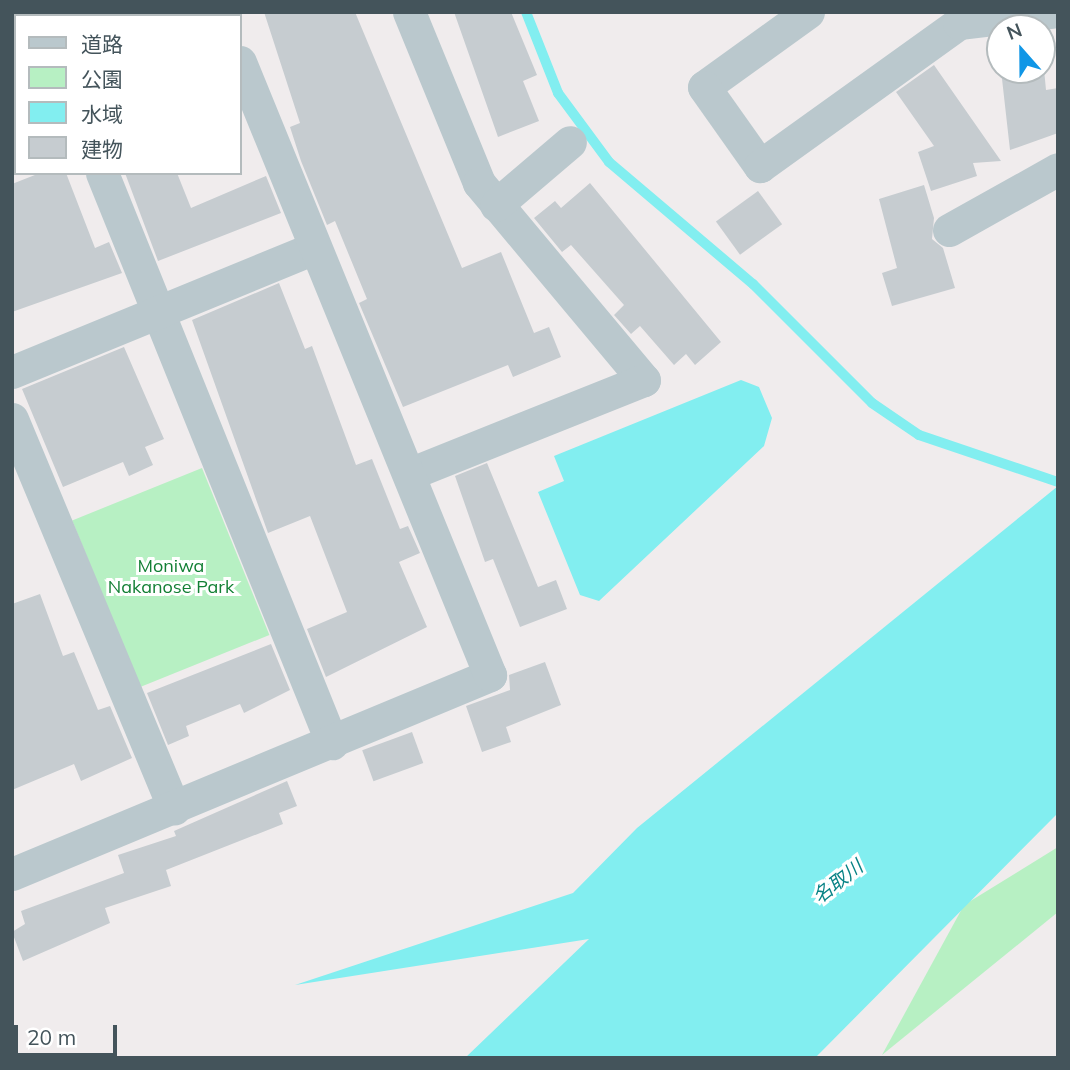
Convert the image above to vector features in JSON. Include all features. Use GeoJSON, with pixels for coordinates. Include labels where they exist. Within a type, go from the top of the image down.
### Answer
{"type":"FeatureCollection","features":[{"type":"Feature","properties":{"kind":"street"},"geometry":{"type":"LineString","coordinates":[[409,12],[480,183],[644,380],[411,473]]}},
{"type":"Feature","properties":{"kind":"street"},"geometry":{"type":"LineString","coordinates":[[808,12],[704,87],[760,166],[958,23],[1051,12]]}},
{"type":"Feature","properties":{"kind":"street"},"geometry":{"type":"LineString","coordinates":[[12,874],[174,809],[490,675],[411,473],[312,249],[242,67]]}},
{"type":"Feature","properties":{"kind":"street"},"geometry":{"type":"LineString","coordinates":[[496,205],[570,142]]}},
{"type":"Feature","properties":{"kind":"street"},"geometry":{"type":"LineString","coordinates":[[950,230],[1058,169]]}},
{"type":"Feature","properties":{"kind":"street"},"geometry":{"type":"LineString","coordinates":[[103,175],[332,743]]}},
{"type":"Feature","properties":{"kind":"street"},"geometry":{"type":"LineString","coordinates":[[12,372],[312,249]]}},
{"type":"Feature","properties":{"kind":"street"},"geometry":{"type":"LineString","coordinates":[[12,419],[174,809]]}},
{"type":"Feature","properties":{"kind":"green space","name":"Moniwa Nakanose Park"},"geometry":{"type":"Polygon","coordinates":[[[202,468],[269,635],[140,687],[72,520],[202,468]]]}},
{"type":"Feature","properties":{"kind":"green space"},"geometry":{"type":"Polygon","coordinates":[[[1058,847],[1058,912],[882,1055],[964,905],[1058,847]]]}},
{"type":"Feature","properties":{"kind":"water"},"geometry":{"type":"Polygon","coordinates":[[[741,380],[759,387],[772,418],[764,446],[599,601],[580,595],[538,492],[564,481],[554,456],[741,380]]]}},
{"type":"Feature","properties":{"kind":"water","name":"名取川"},"geometry":{"type":"Polygon","coordinates":[[[1058,486],[1058,813],[815,1058],[465,1058],[589,939],[295,985],[573,893],[637,828],[1058,486]]]}},
{"type":"Feature","properties":{"kind":"building"},"geometry":{"type":"Polygon","coordinates":[[[264,12],[355,12],[462,268],[501,252],[534,333],[549,327],[561,357],[513,377],[508,365],[403,407],[359,303],[367,299],[335,221],[327,225],[301,161],[290,127],[300,123],[264,12]]]}},
{"type":"Feature","properties":{"kind":"building"},"geometry":{"type":"Polygon","coordinates":[[[454,12],[511,12],[537,75],[523,81],[539,121],[498,137],[454,12]]]}},
{"type":"Feature","properties":{"kind":"building"},"geometry":{"type":"Polygon","coordinates":[[[934,65],[1001,161],[973,163],[977,176],[931,191],[918,152],[934,146],[896,92],[934,65]]]}},
{"type":"Feature","properties":{"kind":"building"},"geometry":{"type":"Polygon","coordinates":[[[1003,84],[1045,84],[1046,90],[1058,88],[1058,133],[1010,150],[1003,84]]]}},
{"type":"Feature","properties":{"kind":"building"},"geometry":{"type":"Polygon","coordinates":[[[35,175],[67,175],[95,248],[109,242],[122,273],[12,312],[12,184],[35,175]]]}},
{"type":"Feature","properties":{"kind":"building"},"geometry":{"type":"Polygon","coordinates":[[[126,175],[178,175],[191,208],[266,176],[281,213],[158,261],[126,175]]]}},
{"type":"Feature","properties":{"kind":"building"},"geometry":{"type":"Polygon","coordinates":[[[590,183],[721,342],[695,365],[686,354],[674,365],[640,326],[631,334],[614,315],[624,305],[571,245],[562,252],[534,218],[555,201],[561,208],[590,183]]]}},
{"type":"Feature","properties":{"kind":"building"},"geometry":{"type":"Polygon","coordinates":[[[924,185],[934,218],[932,239],[943,248],[955,288],[892,306],[882,273],[897,268],[879,199],[924,185]]]}},
{"type":"Feature","properties":{"kind":"building"},"geometry":{"type":"Polygon","coordinates":[[[758,191],[782,224],[740,255],[716,222],[758,191]]]}},
{"type":"Feature","properties":{"kind":"building"},"geometry":{"type":"Polygon","coordinates":[[[279,283],[305,349],[312,346],[356,465],[372,459],[400,529],[408,526],[420,553],[399,562],[427,627],[326,677],[307,629],[347,612],[310,516],[268,533],[192,320],[279,283]]]}},
{"type":"Feature","properties":{"kind":"building"},"geometry":{"type":"Polygon","coordinates":[[[124,347],[164,439],[145,447],[153,465],[129,476],[123,462],[63,487],[22,389],[124,347]]]}},
{"type":"Feature","properties":{"kind":"building"},"geometry":{"type":"Polygon","coordinates":[[[487,463],[538,587],[556,580],[567,609],[520,627],[493,559],[485,562],[455,476],[487,463]]]}},
{"type":"Feature","properties":{"kind":"building"},"geometry":{"type":"Polygon","coordinates":[[[40,594],[63,656],[74,652],[98,710],[110,706],[132,758],[81,781],[74,764],[12,790],[12,604],[40,594]]]}},
{"type":"Feature","properties":{"kind":"building"},"geometry":{"type":"Polygon","coordinates":[[[271,644],[290,690],[244,713],[240,704],[186,726],[189,736],[168,745],[147,693],[271,644]]]}},
{"type":"Feature","properties":{"kind":"building"},"geometry":{"type":"Polygon","coordinates":[[[545,662],[561,705],[506,727],[511,742],[482,752],[466,706],[510,690],[509,675],[545,662]]]}},
{"type":"Feature","properties":{"kind":"building"},"geometry":{"type":"Polygon","coordinates":[[[412,732],[423,763],[373,781],[362,750],[412,732]]]}},
{"type":"Feature","properties":{"kind":"building"},"geometry":{"type":"Polygon","coordinates":[[[287,781],[297,806],[279,813],[283,824],[166,870],[171,886],[105,908],[110,923],[23,961],[12,932],[25,924],[21,911],[124,873],[118,855],[176,836],[174,831],[287,781]]]}},
{"type":"Feature","properties":{"kind":"waterway"},"geometry":{"type":"LineString","coordinates":[[526,12],[558,93],[609,162],[753,284],[872,403],[919,435],[1058,482]]}}]}
